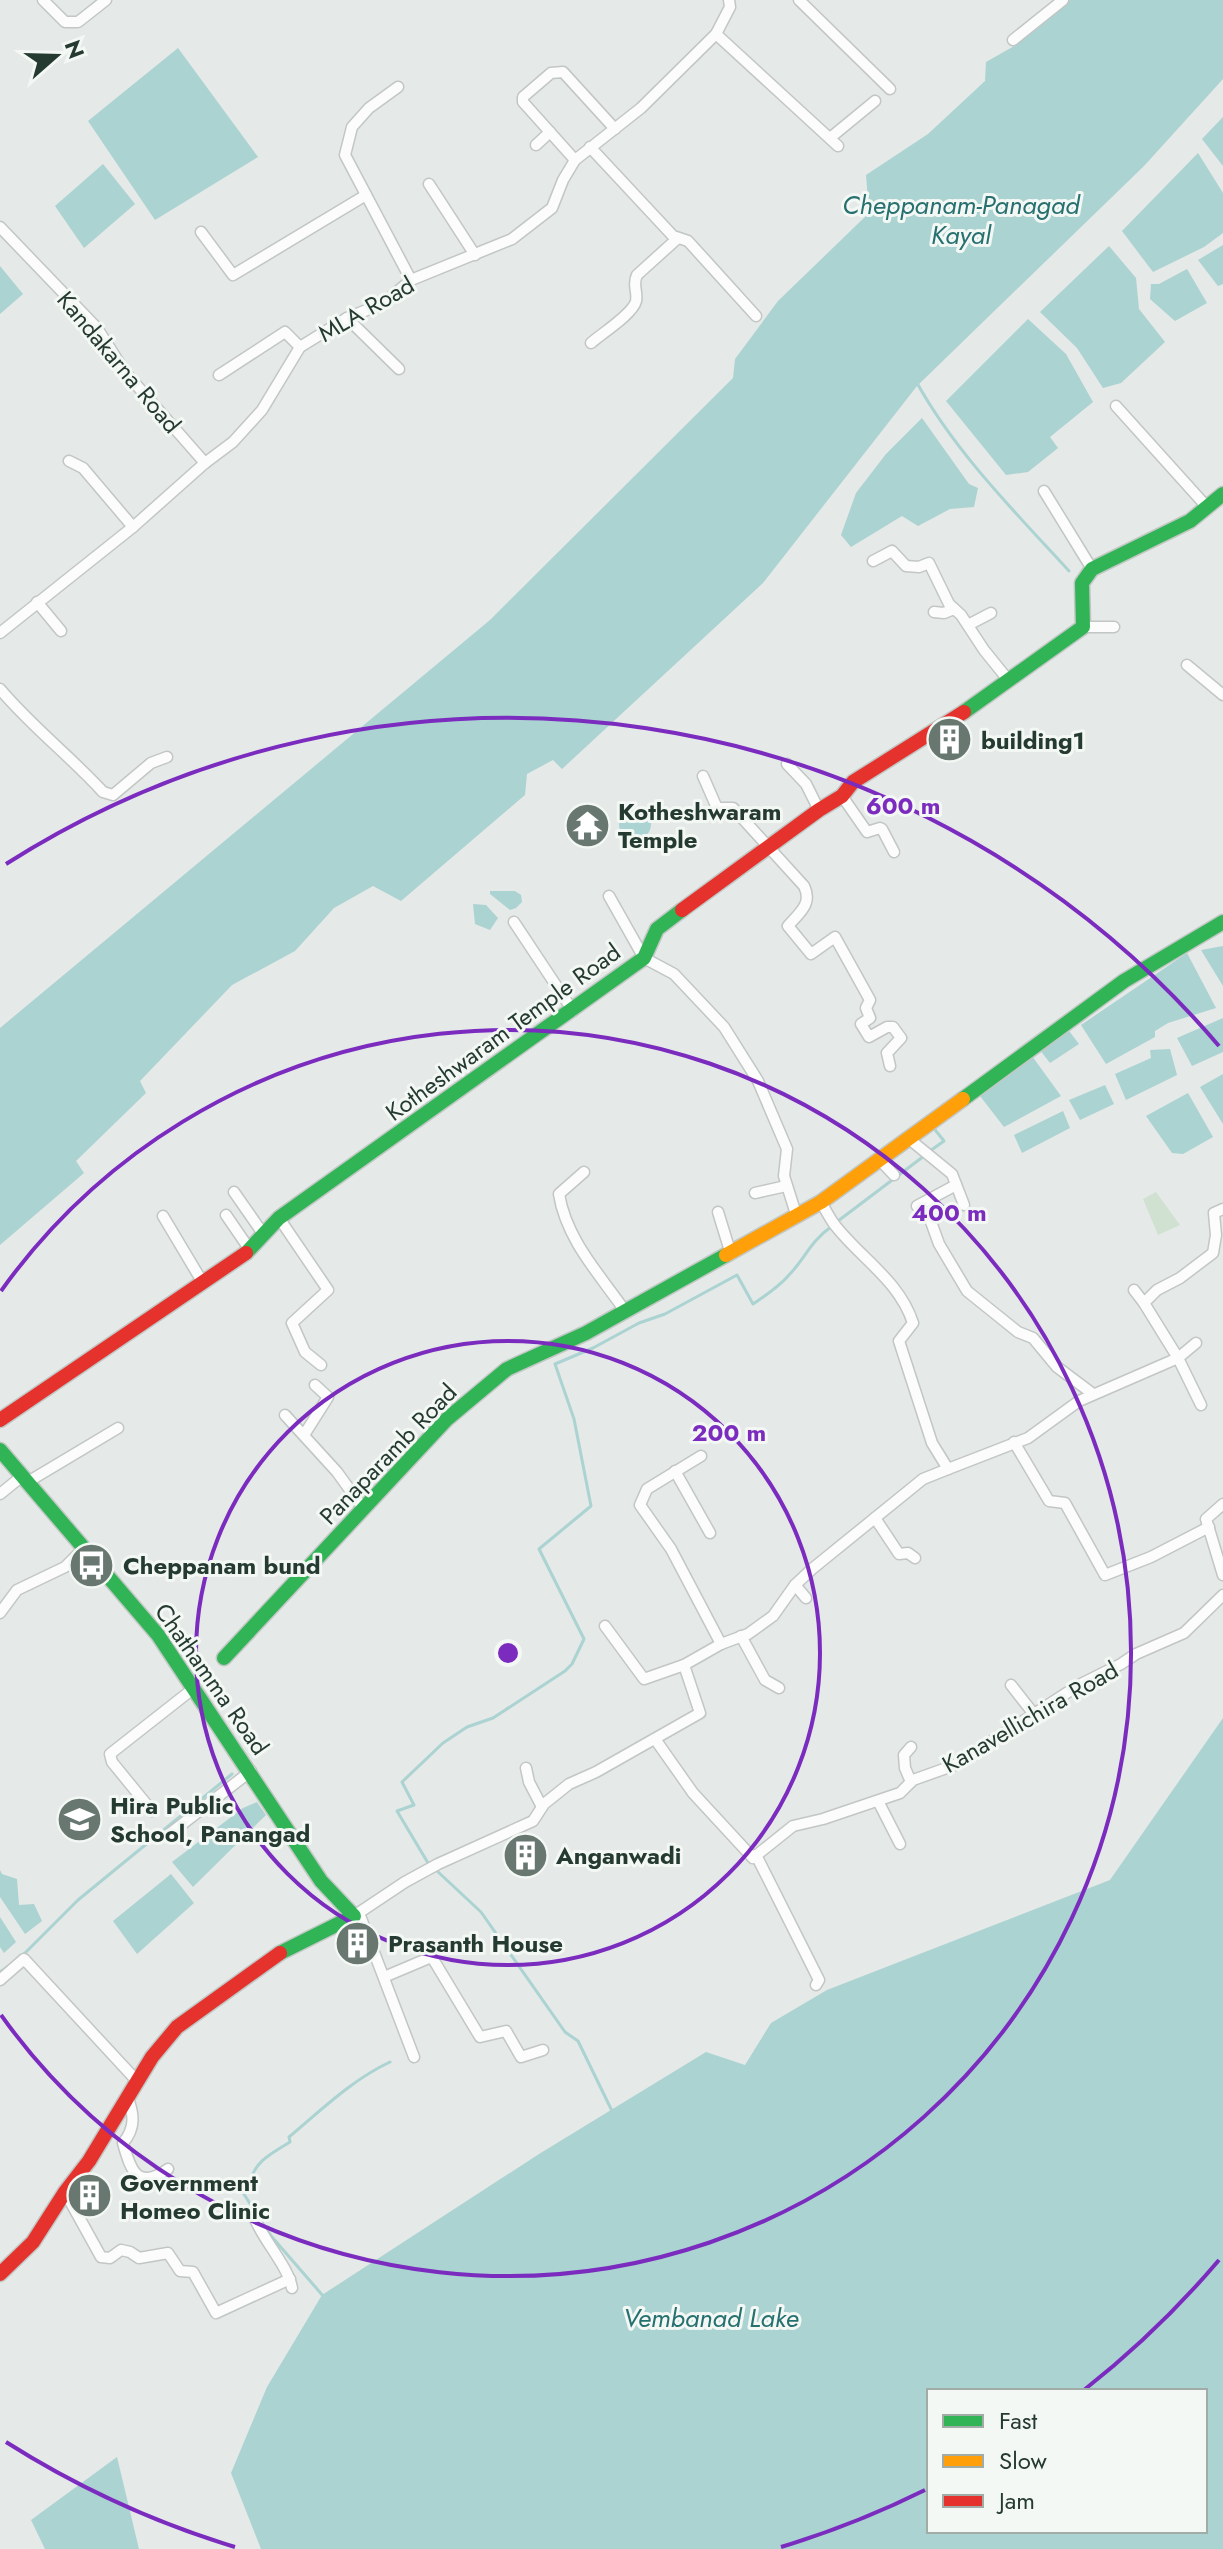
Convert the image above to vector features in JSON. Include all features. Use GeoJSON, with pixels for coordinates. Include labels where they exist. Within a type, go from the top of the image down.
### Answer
{"type":"FeatureCollection","features":[{"type":"Feature","properties":{"kind":"street"},"geometry":{"type":"LineString","coordinates":[[43,0],[65,22],[78,22],[106,0]]}},
{"type":"Feature","properties":{"kind":"street","name":"MLA Road"},"geometry":{"type":"LineString","coordinates":[[0,633],[233,442],[262,410],[300,347],[347,318],[384,303],[411,280],[512,239],[552,208],[575,160],[641,108],[716,34],[730,7],[729,0]]}},
{"type":"Feature","properties":{"kind":"street"},"geometry":{"type":"LineString","coordinates":[[799,0],[890,89]]}},
{"type":"Feature","properties":{"kind":"street"},"geometry":{"type":"LineString","coordinates":[[1013,40],[1063,0]]}},
{"type":"Feature","properties":{"kind":"street"},"geometry":{"type":"LineString","coordinates":[[716,34],[834,142],[875,101]]}},
{"type":"Feature","properties":{"kind":"street"},"geometry":{"type":"LineString","coordinates":[[575,160],[526,108],[523,97],[551,73],[563,72],[615,129]]}},
{"type":"Feature","properties":{"kind":"street"},"geometry":{"type":"LineString","coordinates":[[398,87],[369,108],[352,127],[345,155],[411,280]]}},
{"type":"Feature","properties":{"kind":"street"},"geometry":{"type":"LineString","coordinates":[[536,145],[550,132]]}},
{"type":"Feature","properties":{"kind":"street"},"geometry":{"type":"LineString","coordinates":[[590,147],[673,236],[688,241],[756,316]]}},
{"type":"Feature","properties":{"kind":"street"},"geometry":{"type":"LineString","coordinates":[[429,184],[475,255]]}},
{"type":"Feature","properties":{"kind":"street"},"geometry":{"type":"LineString","coordinates":[[201,232],[233,275],[366,195]]}},
{"type":"Feature","properties":{"kind":"street","name":"Kandakarna Road"},"geometry":{"type":"LineString","coordinates":[[0,227],[97,328],[125,372],[205,463]]}},
{"type":"Feature","properties":{"kind":"street"},"geometry":{"type":"LineString","coordinates":[[591,343],[631,310],[636,300],[633,282],[637,275],[678,238]]}},
{"type":"Feature","properties":{"kind":"street"},"geometry":{"type":"LineString","coordinates":[[347,318],[399,369]]}},
{"type":"Feature","properties":{"kind":"street"},"geometry":{"type":"LineString","coordinates":[[219,375],[285,332],[300,347]]}},
{"type":"Feature","properties":{"kind":"street"},"geometry":{"type":"LineString","coordinates":[[1114,627],[1083,627],[1082,583],[1092,569],[1190,521],[1217,501],[1116,406]]}},
{"type":"Feature","properties":{"kind":"street"},"geometry":{"type":"LineString","coordinates":[[69,461],[83,468],[133,527]]}},
{"type":"Feature","properties":{"kind":"street"},"geometry":{"type":"LineString","coordinates":[[1044,491],[1092,569]]}},
{"type":"Feature","properties":{"kind":"street"},"geometry":{"type":"LineString","coordinates":[[873,561],[892,551],[906,566],[919,567],[929,563],[949,604],[1009,681]]}},
{"type":"Feature","properties":{"kind":"street"},"geometry":{"type":"LineString","coordinates":[[37,602],[61,631]]}},
{"type":"Feature","properties":{"kind":"street"},"geometry":{"type":"LineString","coordinates":[[934,612],[944,613],[954,609]]}},
{"type":"Feature","properties":{"kind":"street"},"geometry":{"type":"LineString","coordinates":[[968,625],[991,613]]}},
{"type":"Feature","properties":{"kind":"street","name":"Kotheshwaram Temple Road"},"geometry":{"type":"LineString","coordinates":[[0,1420],[250,1250],[279,1218],[644,958],[657,929],[842,796],[853,782],[954,719],[1083,627]]}},
{"type":"Feature","properties":{"kind":"street"},"geometry":{"type":"LineString","coordinates":[[1187,665],[1223,695]]}},
{"type":"Feature","properties":{"kind":"street"},"geometry":{"type":"LineString","coordinates":[[0,689],[18,711],[56,743],[103,792],[113,795],[151,763],[167,757]]}},
{"type":"Feature","properties":{"kind":"street"},"geometry":{"type":"LineString","coordinates":[[787,764],[806,784],[819,810]]}},
{"type":"Feature","properties":{"kind":"street"},"geometry":{"type":"LineString","coordinates":[[703,776],[717,808],[733,808],[796,876],[808,895],[808,903],[788,926],[811,954],[835,937],[870,1000],[866,1008],[870,1018],[861,1024],[869,1037],[893,1027],[901,1038],[887,1053],[890,1066]]}},
{"type":"Feature","properties":{"kind":"street"},"geometry":{"type":"LineString","coordinates":[[842,796],[867,832],[882,829],[894,852]]}},
{"type":"Feature","properties":{"kind":"street"},"geometry":{"type":"LineString","coordinates":[[609,896],[644,958],[674,974],[724,1027],[758,1081],[787,1149],[784,1176],[796,1214]]}},
{"type":"Feature","properties":{"kind":"street"},"geometry":{"type":"LineString","coordinates":[[514,922],[573,1011]]}},
{"type":"Feature","properties":{"kind":"street","name":"Panaparamb Road"},"geometry":{"type":"LineString","coordinates":[[224,1658],[447,1419],[507,1369],[586,1333],[821,1202],[1124,981],[1223,922]]}},
{"type":"Feature","properties":{"kind":"street"},"geometry":{"type":"LineString","coordinates":[[908,1138],[952,1174],[964,1205]]}},
{"type":"Feature","properties":{"kind":"street"},"geometry":{"type":"LineString","coordinates":[[879,1159],[894,1175]]}},
{"type":"Feature","properties":{"kind":"street"},"geometry":{"type":"LineString","coordinates":[[584,1172],[559,1194],[561,1211],[570,1231],[625,1311]]}},
{"type":"Feature","properties":{"kind":"street"},"geometry":{"type":"LineString","coordinates":[[956,1185],[917,1206],[930,1219],[939,1244],[967,1291],[1018,1332],[1033,1338],[1057,1367],[1093,1394]]}},
{"type":"Feature","properties":{"kind":"street"},"geometry":{"type":"LineString","coordinates":[[755,1193],[786,1186]]}},
{"type":"Feature","properties":{"kind":"street"},"geometry":{"type":"LineString","coordinates":[[234,1192],[264,1235]]}},
{"type":"Feature","properties":{"kind":"street"},"geometry":{"type":"LineString","coordinates":[[821,1202],[834,1224],[896,1289],[908,1308],[913,1323],[899,1341],[932,1443],[948,1469]]}},
{"type":"Feature","properties":{"kind":"street"},"geometry":{"type":"LineString","coordinates":[[1144,1303],[1157,1290],[1180,1278],[1213,1253],[1216,1235],[1214,1213],[1223,1209]]}},
{"type":"Feature","properties":{"kind":"street"},"geometry":{"type":"LineString","coordinates":[[718,1212],[730,1251]]}},
{"type":"Feature","properties":{"kind":"street"},"geometry":{"type":"LineString","coordinates":[[226,1215],[250,1250]]}},
{"type":"Feature","properties":{"kind":"street"},"geometry":{"type":"LineString","coordinates":[[163,1216],[203,1283]]}},
{"type":"Feature","properties":{"kind":"street"},"geometry":{"type":"LineString","coordinates":[[279,1218],[328,1290],[292,1323],[305,1352],[321,1365]]}},
{"type":"Feature","properties":{"kind":"street"},"geometry":{"type":"LineString","coordinates":[[1134,1290],[1178,1358],[1201,1405]]}},
{"type":"Feature","properties":{"kind":"street"},"geometry":{"type":"LineString","coordinates":[[605,1626],[644,1679],[684,1665],[721,1644],[748,1634],[773,1616],[795,1585],[923,1479],[1028,1438],[1079,1401],[1178,1358],[1196,1343]]}},
{"type":"Feature","properties":{"kind":"street"},"geometry":{"type":"LineString","coordinates":[[304,1435],[328,1397],[315,1385]]}},
{"type":"Feature","properties":{"kind":"street"},"geometry":{"type":"LineString","coordinates":[[285,1415],[337,1472],[363,1508]]}},
{"type":"Feature","properties":{"kind":"street"},"geometry":{"type":"LineString","coordinates":[[0,1494],[118,1428]]}},
{"type":"Feature","properties":{"kind":"street"},"geometry":{"type":"LineString","coordinates":[[1014,1442],[1049,1501],[1065,1503],[1105,1575],[1151,1557],[1209,1527]]}},
{"type":"Feature","properties":{"kind":"street","name":"Chathamma Road"},"geometry":{"type":"LineString","coordinates":[[0,1450],[158,1635],[251,1771],[321,1881],[357,1915]]}},
{"type":"Feature","properties":{"kind":"street"},"geometry":{"type":"LineString","coordinates":[[701,1456],[647,1489],[640,1505],[671,1549],[721,1644]]}},
{"type":"Feature","properties":{"kind":"street"},"geometry":{"type":"LineString","coordinates":[[675,1471],[710,1533]]}},
{"type":"Feature","properties":{"kind":"street"},"geometry":{"type":"LineString","coordinates":[[1223,1504],[1206,1519],[1223,1575]]}},
{"type":"Feature","properties":{"kind":"street"},"geometry":{"type":"LineString","coordinates":[[875,1518],[899,1554],[908,1553],[915,1558]]}},
{"type":"Feature","properties":{"kind":"street"},"geometry":{"type":"LineString","coordinates":[[0,1613],[17,1590],[65,1567],[83,1549]]}},
{"type":"Feature","properties":{"kind":"street"},"geometry":{"type":"LineString","coordinates":[[795,1585],[806,1598]]}},
{"type":"Feature","properties":{"kind":"street","name":"Kanavellichira Road"},"geometry":{"type":"LineString","coordinates":[[756,1855],[793,1826],[900,1793],[911,1782],[955,1765],[1033,1713],[1136,1654],[1184,1633],[1223,1595]]}},
{"type":"Feature","properties":{"kind":"street"},"geometry":{"type":"LineString","coordinates":[[741,1636],[765,1680],[779,1688]]}},
{"type":"Feature","properties":{"kind":"street"},"geometry":{"type":"LineString","coordinates":[[0,2274],[33,2242],[89,2161],[137,2081],[177,2027],[273,1957],[357,1915],[438,1864],[533,1821],[542,1807],[569,1784],[700,1713],[684,1665]]}},
{"type":"Feature","properties":{"kind":"street"},"geometry":{"type":"LineString","coordinates":[[1011,1685],[1033,1713]]}},
{"type":"Feature","properties":{"kind":"street"},"geometry":{"type":"LineString","coordinates":[[152,1811],[112,1762],[110,1754],[194,1688]]}},
{"type":"Feature","properties":{"kind":"street"},"geometry":{"type":"LineString","coordinates":[[655,1739],[693,1793],[753,1858],[756,1855],[819,1980],[816,1985]]}},
{"type":"Feature","properties":{"kind":"street"},"geometry":{"type":"LineString","coordinates":[[911,1747],[904,1755],[911,1782]]}},
{"type":"Feature","properties":{"kind":"street"},"geometry":{"type":"LineString","coordinates":[[526,1768],[529,1782],[542,1807]]}},
{"type":"Feature","properties":{"kind":"street"},"geometry":{"type":"LineString","coordinates":[[172,1832],[251,1771]]}},
{"type":"Feature","properties":{"kind":"street"},"geometry":{"type":"LineString","coordinates":[[878,1801],[900,1844]]}},
{"type":"Feature","properties":{"kind":"street"},"geometry":{"type":"LineString","coordinates":[[357,1915],[414,2057]]}},
{"type":"Feature","properties":{"kind":"street"},"geometry":{"type":"LineString","coordinates":[[0,1980],[24,1959],[137,2081]]}},
{"type":"Feature","properties":{"kind":"street"},"geometry":{"type":"LineString","coordinates":[[384,1977],[433,1959],[480,2037],[506,2031],[521,2057],[543,2050]]}},
{"type":"Feature","properties":{"kind":"street"},"geometry":{"type":"LineString","coordinates":[[127,2096],[134,2113],[130,2135],[123,2143],[129,2161],[139,2176],[145,2179],[153,2180],[168,2169]]}},
{"type":"Feature","properties":{"kind":"street"},"geometry":{"type":"LineString","coordinates":[[65,2192],[101,2257],[110,2258],[121,2250],[139,2258],[168,2253],[180,2271],[193,2272],[216,2313],[291,2284],[261,2236],[254,2217]]}},
{"type":"Feature","properties":{"kind":"green space"},"geometry":{"type":"Polygon","coordinates":[[[1156,1192],[1180,1225],[1158,1235],[1143,1199],[1156,1192]]]}},
{"type":"Feature","properties":{"kind":"water","name":"Cheppanam-Panagad Kayal"},"geometry":{"type":"Polygon","coordinates":[[[1070,0],[1223,0],[1223,79],[1144,166],[917,386],[763,583],[562,769],[553,760],[527,774],[525,795],[401,901],[373,886],[334,908],[295,951],[232,985],[140,1081],[146,1093],[76,1161],[84,1173],[0,1245],[0,1028],[490,620],[733,378],[735,359],[778,301],[869,213],[866,175],[928,134],[985,81],[986,62],[1016,45],[1016,31],[1070,0]]]}},
{"type":"Feature","properties":{"kind":"water"},"geometry":{"type":"Polygon","coordinates":[[[178,48],[258,157],[155,220],[88,121],[178,48]]]}},
{"type":"Feature","properties":{"kind":"water"},"geometry":{"type":"Polygon","coordinates":[[[1223,117],[1223,166],[1202,139],[1223,117]]]}},
{"type":"Feature","properties":{"kind":"water"},"geometry":{"type":"Polygon","coordinates":[[[1198,153],[1223,193],[1223,233],[1204,247],[1153,272],[1122,231],[1198,153]]]}},
{"type":"Feature","properties":{"kind":"water"},"geometry":{"type":"Polygon","coordinates":[[[103,164],[135,204],[84,248],[55,206],[103,164]]]}},
{"type":"Feature","properties":{"kind":"water"},"geometry":{"type":"Polygon","coordinates":[[[1223,245],[1223,284],[1218,286],[1198,260],[1223,245]]]}},
{"type":"Feature","properties":{"kind":"water"},"geometry":{"type":"Polygon","coordinates":[[[1109,246],[1136,278],[1139,309],[1165,342],[1121,383],[1103,388],[1077,348],[1040,312],[1109,246]]]}},
{"type":"Feature","properties":{"kind":"water"},"geometry":{"type":"Polygon","coordinates":[[[0,266],[23,294],[0,314],[0,266]]]}},
{"type":"Feature","properties":{"kind":"water"},"geometry":{"type":"Polygon","coordinates":[[[1187,269],[1207,303],[1175,321],[1150,299],[1151,284],[1159,284],[1187,269]]]}},
{"type":"Feature","properties":{"kind":"water"},"geometry":{"type":"Polygon","coordinates":[[[1028,319],[1066,354],[1093,402],[1050,437],[1058,448],[1028,472],[1006,475],[946,401],[1028,319]]]}},
{"type":"Feature","properties":{"kind":"water"},"geometry":{"type":"Polygon","coordinates":[[[922,418],[969,484],[978,488],[974,507],[950,509],[918,526],[902,516],[851,547],[841,535],[856,493],[886,454],[922,418]]]}},
{"type":"Feature","properties":{"kind":"water"},"geometry":{"type":"Polygon","coordinates":[[[635,808],[646,813],[651,824],[646,835],[635,840],[624,835],[619,824],[624,813],[635,808]]]}},
{"type":"Feature","properties":{"kind":"water"},"geometry":{"type":"Polygon","coordinates":[[[490,891],[515,891],[521,895],[522,902],[510,910],[490,891]]]}},
{"type":"Feature","properties":{"kind":"water"},"geometry":{"type":"Polygon","coordinates":[[[473,904],[486,905],[498,918],[490,930],[475,924],[473,904]]]}},
{"type":"Feature","properties":{"kind":"water"},"geometry":{"type":"Polygon","coordinates":[[[1223,946],[1223,986],[1201,950],[1223,946]]]}},
{"type":"Feature","properties":{"kind":"water"},"geometry":{"type":"Polygon","coordinates":[[[1187,953],[1216,1008],[1168,1023],[1155,1031],[1155,1037],[1106,1064],[1081,1025],[1187,953]]]}},
{"type":"Feature","properties":{"kind":"water"},"geometry":{"type":"Polygon","coordinates":[[[1223,1018],[1223,1052],[1192,1066],[1177,1038],[1223,1018]]]}},
{"type":"Feature","properties":{"kind":"water"},"geometry":{"type":"Polygon","coordinates":[[[1069,1031],[1079,1044],[1050,1063],[1040,1050],[1069,1031]]]}},
{"type":"Feature","properties":{"kind":"water"},"geometry":{"type":"Polygon","coordinates":[[[1170,1049],[1177,1075],[1126,1100],[1115,1074],[1151,1058],[1150,1050],[1170,1049]]]}},
{"type":"Feature","properties":{"kind":"water"},"geometry":{"type":"Polygon","coordinates":[[[1032,1056],[1061,1096],[1004,1127],[980,1096],[1032,1056]]]}},
{"type":"Feature","properties":{"kind":"water"},"geometry":{"type":"Polygon","coordinates":[[[1223,1074],[1223,1124],[1200,1087],[1223,1074]]]}},
{"type":"Feature","properties":{"kind":"water"},"geometry":{"type":"Polygon","coordinates":[[[1105,1085],[1114,1104],[1080,1120],[1069,1100],[1105,1085]]]}},
{"type":"Feature","properties":{"kind":"water"},"geometry":{"type":"Polygon","coordinates":[[[1188,1093],[1213,1137],[1183,1154],[1172,1153],[1146,1116],[1188,1093]]]}},
{"type":"Feature","properties":{"kind":"water"},"geometry":{"type":"Polygon","coordinates":[[[1063,1111],[1070,1128],[1022,1153],[1014,1135],[1063,1111]]]}},
{"type":"Feature","properties":{"kind":"water","name":"Vembanad Lake"},"geometry":{"type":"Polygon","coordinates":[[[1223,1718],[1223,2549],[261,2549],[231,2473],[267,2387],[322,2295],[539,2154],[706,2052],[745,2065],[771,2023],[827,1990],[1110,1880],[1223,1718]]]}},
{"type":"Feature","properties":{"kind":"water"},"geometry":{"type":"Polygon","coordinates":[[[257,1802],[266,1815],[193,1887],[172,1862],[243,1808],[257,1802]]]}},
{"type":"Feature","properties":{"kind":"water"},"geometry":{"type":"Polygon","coordinates":[[[0,1870],[2,1874],[17,1879],[19,1905],[34,1904],[42,1921],[25,1934],[0,1897],[0,1870]]]}},
{"type":"Feature","properties":{"kind":"water"},"geometry":{"type":"Polygon","coordinates":[[[171,1874],[194,1903],[137,1954],[113,1921],[171,1874]]]}},
{"type":"Feature","properties":{"kind":"water"},"geometry":{"type":"Polygon","coordinates":[[[0,1917],[16,1942],[4,1953],[0,1947],[0,1917]]]}},
{"type":"Feature","properties":{"kind":"water"},"geometry":{"type":"Polygon","coordinates":[[[117,2457],[139,2549],[45,2549],[31,2520],[117,2457]]]}},
{"type":"Feature","properties":{"kind":"waterway"},"geometry":{"type":"LineString","coordinates":[[917,383],[968,458],[1069,571]]}},
{"type":"Feature","properties":{"kind":"waterway"},"geometry":{"type":"LineString","coordinates":[[930,1151],[944,1141],[932,1126]]}},
{"type":"Feature","properties":{"kind":"waterway"},"geometry":{"type":"LineString","coordinates":[[838,1221],[924,1156]]}},
{"type":"Feature","properties":{"kind":"waterway"},"geometry":{"type":"LineString","coordinates":[[428,1863],[397,1811],[414,1805],[402,1782],[443,1743],[467,1727],[493,1718],[565,1671],[572,1664],[584,1639],[539,1549],[591,1506],[574,1419],[555,1364],[639,1323],[665,1314],[737,1275],[753,1304],[785,1279],[818,1238],[832,1226]]}},
{"type":"Feature","properties":{"kind":"waterway"},"geometry":{"type":"LineString","coordinates":[[22,1956],[78,1900],[232,1774]]}},
{"type":"Feature","properties":{"kind":"waterway"},"geometry":{"type":"LineString","coordinates":[[436,1870],[481,1912],[565,2032],[578,2041],[613,2113]]}},
{"type":"Feature","properties":{"kind":"waterway"},"geometry":{"type":"LineString","coordinates":[[0,1972],[10,1965]]}},
{"type":"Feature","properties":{"kind":"waterway"},"geometry":{"type":"LineString","coordinates":[[256,2213],[240,2188],[250,2182],[260,2163],[290,2142],[289,2137],[337,2096],[390,2062]]}},
{"type":"Feature","properties":{"kind":"waterway"},"geometry":{"type":"LineString","coordinates":[[260,2220],[324,2297]]}},
{"type":"Feature","properties":{"kind":"traffic: fast"},"geometry":{"type":"LineString","coordinates":[[964,712],[1083,627],[1082,583],[1092,569],[1190,521],[1223,494]]}},
{"type":"Feature","properties":{"kind":"traffic: fast"},"geometry":{"type":"LineString","coordinates":[[246,1253],[279,1218],[644,958],[657,929],[682,910]]}},
{"type":"Feature","properties":{"kind":"traffic: fast"},"geometry":{"type":"LineString","coordinates":[[963,1099],[1124,981],[1223,922]]}},
{"type":"Feature","properties":{"kind":"traffic: fast"},"geometry":{"type":"LineString","coordinates":[[224,1658],[447,1419],[507,1369],[586,1333],[726,1255]]}},
{"type":"Feature","properties":{"kind":"traffic: fast"},"geometry":{"type":"LineString","coordinates":[[0,1450],[158,1635],[321,1881],[354,1916],[280,1953]]}},
{"type":"Feature","properties":{"kind":"traffic: slow"},"geometry":{"type":"LineString","coordinates":[[726,1255],[821,1202],[963,1099]]}},
{"type":"Feature","properties":{"kind":"traffic: jam"},"geometry":{"type":"LineString","coordinates":[[682,910],[842,796],[853,782],[964,712]]}},
{"type":"Feature","properties":{"kind":"traffic: jam"},"geometry":{"type":"LineString","coordinates":[[0,1420],[246,1253]]}},
{"type":"Feature","properties":{"kind":"traffic: jam"},"geometry":{"type":"LineString","coordinates":[[0,2274],[33,2242],[89,2161],[152,2057],[177,2027],[280,1953]]}},
{"type":"Feature","properties":{"kind":"place","name":"building1"},"geometry":{"type":"Point","coordinates":[950,740]}},
{"type":"Feature","properties":{"kind":"place","name":"Kotheshwaram Temple"},"geometry":{"type":"Point","coordinates":[587,825]}},
{"type":"Feature","properties":{"kind":"place","name":"Cheppanam bund"},"geometry":{"type":"Point","coordinates":[92,1565]}},
{"type":"Feature","properties":{"kind":"place","name":"Hira Public School, Panangad"},"geometry":{"type":"Point","coordinates":[79,1819]}},
{"type":"Feature","properties":{"kind":"place","name":"Anganwadi"},"geometry":{"type":"Point","coordinates":[525,1855]}},
{"type":"Feature","properties":{"kind":"place","name":"Prasanth House"},"geometry":{"type":"Point","coordinates":[357,1943]}},
{"type":"Feature","properties":{"kind":"place","name":"Government Homeo Clinic"},"geometry":{"type":"Point","coordinates":[89,2196]}}]}
